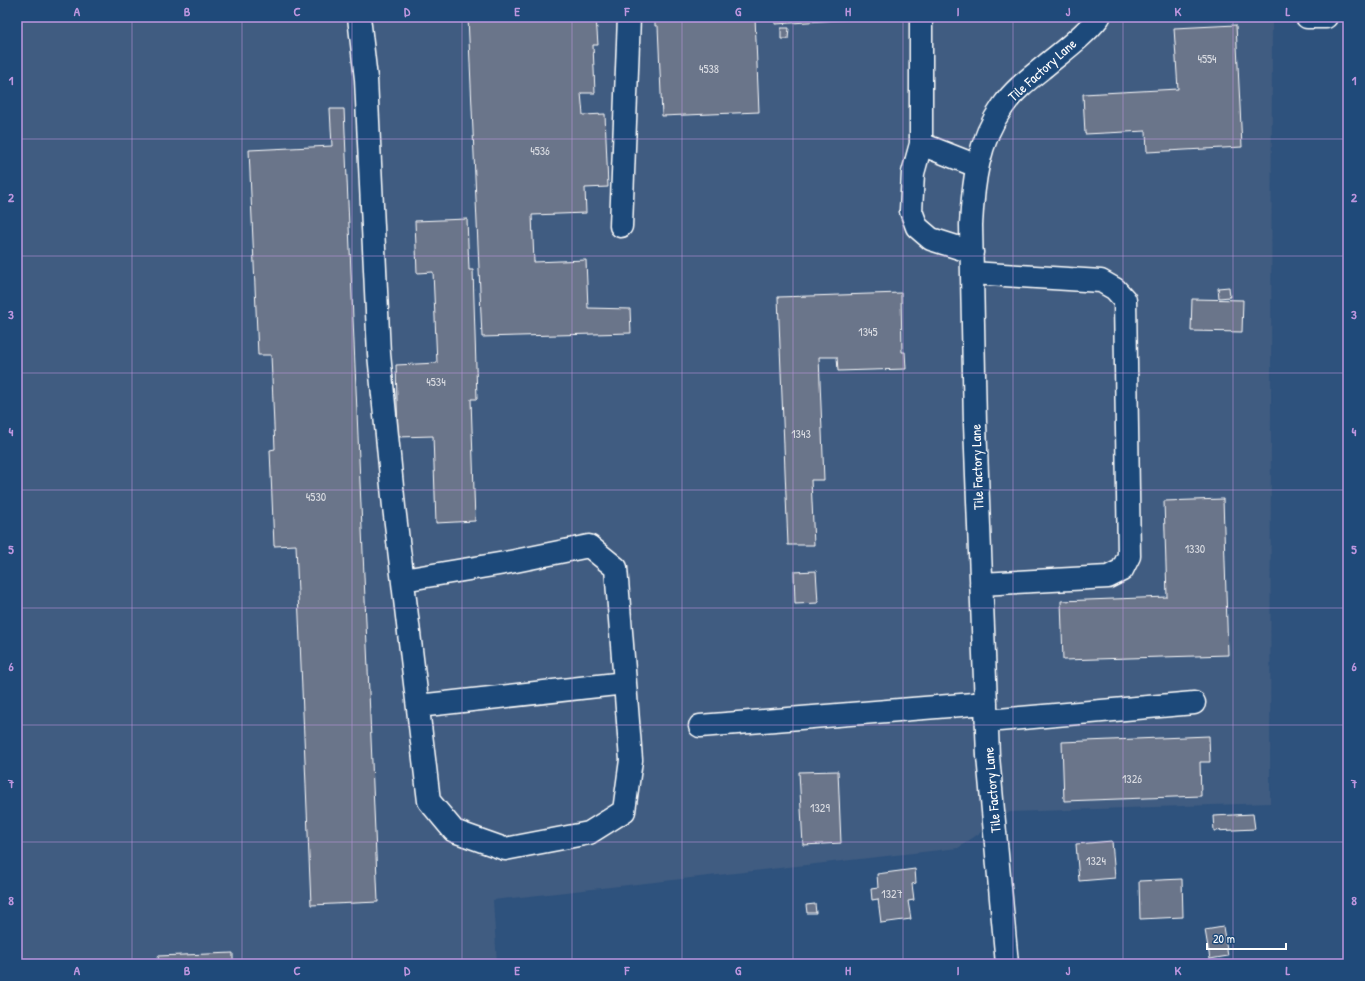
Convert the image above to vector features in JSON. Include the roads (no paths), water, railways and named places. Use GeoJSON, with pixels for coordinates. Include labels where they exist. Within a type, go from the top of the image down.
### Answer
{"type":"FeatureCollection","features":[{"type":"Feature","properties":{"kind":"street"},"geometry":{"type":"LineString","coordinates":[[359,17],[366,87],[380,354],[403,580],[430,801],[454,830],[505,849],[589,833],[624,811],[631,760],[616,568],[589,546],[506,563],[403,580]]}},
{"type":"Feature","properties":{"kind":"street"},"geometry":{"type":"LineString","coordinates":[[621,226],[629,17]]}},
{"type":"Feature","properties":{"kind":"street"},"geometry":{"type":"LineString","coordinates":[[921,17],[921,144],[914,172],[911,211],[917,227],[931,239],[972,263],[1101,281],[1115,289],[1126,300],[1130,556],[1122,570],[1108,577],[981,584]]}},
{"type":"Feature","properties":{"kind":"street","name":"Tile Factory Lane"},"geometry":{"type":"LineString","coordinates":[[1007,964],[988,756],[975,424],[972,194],[982,144],[1003,105],[1022,84],[1080,37],[1099,17]]}},
{"type":"Feature","properties":{"kind":"street"},"geometry":{"type":"LineString","coordinates":[[1307,17],[1326,17]]}},
{"type":"Feature","properties":{"kind":"street"},"geometry":{"type":"LineString","coordinates":[[921,144],[977,166]]}},
{"type":"Feature","properties":{"kind":"street"},"geometry":{"type":"LineString","coordinates":[[418,706],[625,683]]}},
{"type":"Feature","properties":{"kind":"street"},"geometry":{"type":"LineString","coordinates":[[700,726],[1194,703]]}}]}
